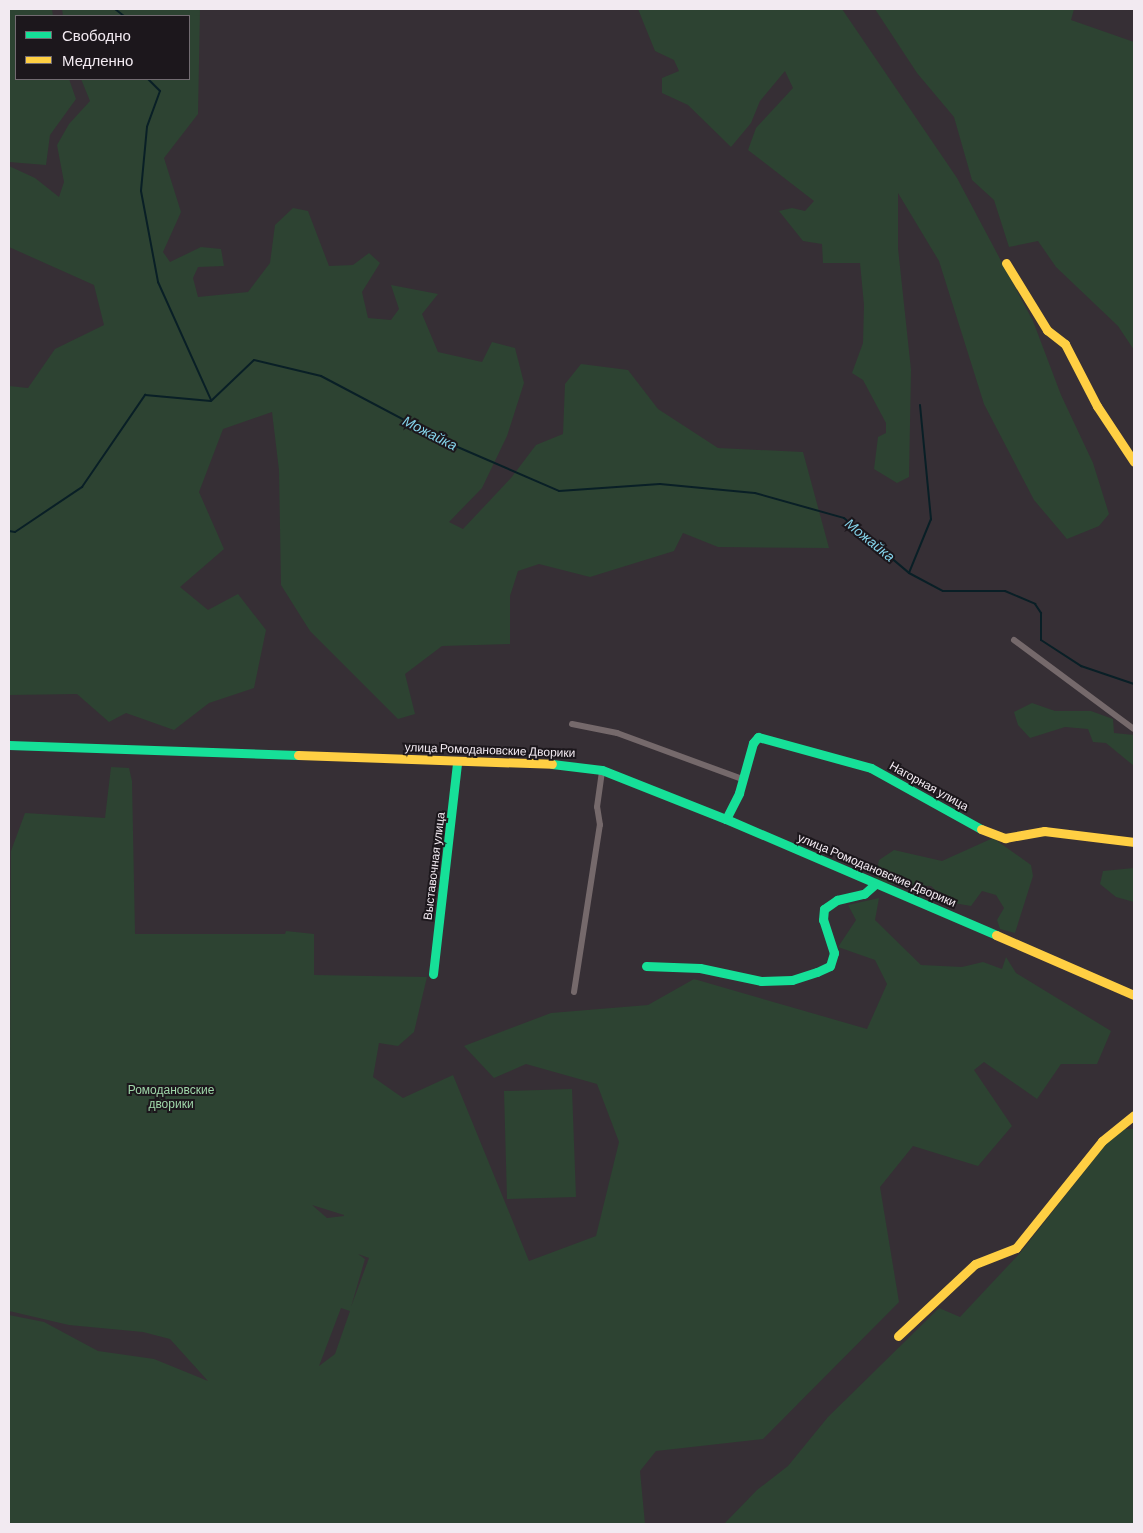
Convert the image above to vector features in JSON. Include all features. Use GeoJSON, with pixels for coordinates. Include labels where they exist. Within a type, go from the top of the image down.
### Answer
{"type":"FeatureCollection","features":[{"type":"Feature","properties":{"kind":"street"},"geometry":{"type":"LineString","coordinates":[[1006,263],[1047,330],[1065,344],[1102,414],[1134,462]]}},
{"type":"Feature","properties":{"kind":"street"},"geometry":{"type":"LineString","coordinates":[[1014,640],[1134,728]]}},
{"type":"Feature","properties":{"kind":"street"},"geometry":{"type":"LineString","coordinates":[[572,724],[617,733],[742,779]]}},
{"type":"Feature","properties":{"kind":"street","name":"Нагорная улица"},"geometry":{"type":"LineString","coordinates":[[726,819],[742,779],[753,743],[758,737],[871,768],[982,830],[1005,838],[1044,831],[1134,842]]}},
{"type":"Feature","properties":{"kind":"street","name":"улица Ромодановские Дворики"},"geometry":{"type":"LineString","coordinates":[[9,744],[551,764],[602,770],[726,819],[874,885],[1024,946],[1134,995]]}},
{"type":"Feature","properties":{"kind":"street","name":"Выставочная улица"},"geometry":{"type":"LineString","coordinates":[[433,974],[458,762]]}},
{"type":"Feature","properties":{"kind":"street"},"geometry":{"type":"LineString","coordinates":[[574,992],[600,826],[597,807],[602,770]]}},
{"type":"Feature","properties":{"kind":"street"},"geometry":{"type":"LineString","coordinates":[[646,966],[700,968],[761,981],[792,980],[817,972],[830,966],[834,953],[823,920],[824,909],[837,900],[864,894],[874,885]]}},
{"type":"Feature","properties":{"kind":"street"},"geometry":{"type":"LineString","coordinates":[[898,1336],[975,1264],[1016,1248],[1102,1142],[1134,1115]]}},
{"type":"Feature","properties":{"kind":"green space"},"geometry":{"type":"Polygon","coordinates":[[[9,9],[52,9],[53,15],[15,15],[15,80],[69,80],[76,99],[50,135],[46,165],[9,162],[9,9]]]}},
{"type":"Feature","properties":{"kind":"green space"},"geometry":{"type":"Polygon","coordinates":[[[62,9],[200,9],[198,114],[164,158],[181,212],[163,252],[170,262],[201,247],[221,249],[224,266],[198,267],[193,278],[198,297],[248,292],[270,263],[275,225],[293,208],[308,211],[329,266],[353,265],[369,253],[380,263],[362,292],[368,318],[391,320],[399,309],[391,285],[438,294],[422,314],[438,352],[482,362],[492,342],[515,348],[524,383],[507,436],[482,488],[449,522],[463,529],[511,478],[536,445],[563,434],[565,384],[581,364],[628,370],[658,409],[718,448],[803,452],[829,548],[718,547],[683,533],[674,551],[590,577],[539,564],[518,571],[510,596],[510,644],[442,646],[405,674],[415,714],[398,719],[310,631],[281,585],[279,470],[272,412],[223,429],[199,492],[224,549],[180,587],[208,610],[238,594],[266,630],[254,688],[209,703],[174,730],[126,713],[109,722],[77,694],[9,695],[9,386],[28,388],[55,349],[104,325],[94,285],[9,247],[9,166],[35,178],[59,197],[64,182],[57,145],[69,124],[90,101],[81,80],[190,80],[190,15],[63,15],[62,9]]]}},
{"type":"Feature","properties":{"kind":"green space"},"geometry":{"type":"Polygon","coordinates":[[[638,9],[842,9],[957,178],[1033,321],[1061,395],[1093,463],[1109,514],[1099,526],[1067,539],[1034,500],[984,404],[939,261],[898,193],[898,248],[911,370],[909,477],[897,483],[874,469],[878,437],[886,433],[886,423],[863,380],[852,373],[863,343],[864,305],[860,263],[823,263],[822,244],[803,241],[779,211],[792,208],[805,211],[814,201],[748,150],[756,128],[793,88],[785,71],[760,101],[751,123],[731,147],[688,105],[662,93],[662,78],[679,71],[674,60],[655,51],[638,9]]]}},
{"type":"Feature","properties":{"kind":"green space"},"geometry":{"type":"Polygon","coordinates":[[[875,9],[1074,9],[1071,20],[1134,42],[1134,350],[1118,326],[1056,267],[1038,241],[1009,247],[994,200],[972,180],[954,117],[917,73],[875,9]]]}},
{"type":"Feature","properties":{"kind":"green space"},"geometry":{"type":"Polygon","coordinates":[[[1032,703],[1055,711],[1091,711],[1113,719],[1114,733],[1134,735],[1134,766],[1106,743],[1093,742],[1088,729],[1065,727],[1030,738],[1018,725],[1014,712],[1032,703]]]}},
{"type":"Feature","properties":{"kind":"green space","name":"Ромодановские дворики"},"geometry":{"type":"Polygon","coordinates":[[[111,767],[129,768],[132,781],[135,934],[285,934],[286,931],[314,934],[314,975],[427,977],[414,1032],[398,1046],[379,1043],[373,1077],[403,1098],[453,1075],[529,1261],[596,1236],[619,1142],[597,1084],[526,1064],[494,1078],[464,1046],[551,1013],[648,1005],[694,979],[867,1029],[887,984],[875,960],[838,947],[856,920],[848,905],[879,898],[875,920],[921,965],[962,967],[983,962],[1002,969],[1006,957],[1016,973],[1111,1031],[1097,1064],[1061,1064],[1037,1099],[984,1062],[974,1070],[1012,1126],[978,1166],[913,1146],[880,1187],[899,1302],[763,1439],[656,1451],[640,1471],[645,1524],[9,1524],[9,1315],[44,1322],[98,1351],[154,1359],[208,1381],[170,1339],[143,1332],[69,1325],[9,1311],[11,851],[25,813],[105,818],[111,767]],[[312,1205],[327,1218],[344,1216],[344,1215],[312,1205]],[[358,1254],[365,1259],[351,1307],[369,1258],[358,1254]],[[341,1308],[319,1366],[335,1354],[350,1311],[341,1308]]]}},
{"type":"Feature","properties":{"kind":"green space"},"geometry":{"type":"Polygon","coordinates":[[[993,838],[1031,865],[1033,876],[1015,933],[1000,929],[997,920],[1004,908],[996,895],[982,891],[971,906],[948,902],[931,886],[889,884],[875,879],[879,860],[894,850],[942,861],[993,838]]]}},
{"type":"Feature","properties":{"kind":"green space"},"geometry":{"type":"Polygon","coordinates":[[[1134,868],[1134,902],[1116,897],[1100,884],[1103,871],[1134,868]]]}},
{"type":"Feature","properties":{"kind":"green space"},"geometry":{"type":"Polygon","coordinates":[[[572,1089],[576,1197],[507,1199],[504,1091],[572,1089]]]}},
{"type":"Feature","properties":{"kind":"green space"},"geometry":{"type":"Polygon","coordinates":[[[1123,1129],[1134,1129],[1134,1524],[724,1524],[757,1490],[788,1466],[828,1417],[939,1308],[960,1317],[1020,1253],[1106,1144],[1123,1129]]]}},
{"type":"Feature","properties":{"kind":"waterway"},"geometry":{"type":"LineString","coordinates":[[115,9],[123,15]]}},
{"type":"Feature","properties":{"kind":"waterway"},"geometry":{"type":"LineString","coordinates":[[149,80],[160,91],[147,127],[141,191],[158,282],[211,400]]}},
{"type":"Feature","properties":{"kind":"waterway","name":"Можайка"},"geometry":{"type":"LineString","coordinates":[[9,531],[15,532],[82,487],[145,395],[211,401],[254,360],[321,376],[446,442],[559,491],[660,484],[755,493],[844,518],[909,573]]}},
{"type":"Feature","properties":{"kind":"waterway"},"geometry":{"type":"LineString","coordinates":[[920,405],[931,519],[909,573],[943,591],[1005,591],[1035,604],[1041,613],[1041,640],[1081,666],[1134,684]]}},
{"type":"Feature","properties":{"kind":"traffic: fast"},"geometry":{"type":"LineString","coordinates":[[726,819],[739,793],[753,743],[758,737],[871,768],[981,829]]}},
{"type":"Feature","properties":{"kind":"traffic: fast"},"geometry":{"type":"LineString","coordinates":[[9,745],[298,755]]}},
{"type":"Feature","properties":{"kind":"traffic: fast"},"geometry":{"type":"LineString","coordinates":[[433,974],[457,762]]}},
{"type":"Feature","properties":{"kind":"traffic: fast"},"geometry":{"type":"LineString","coordinates":[[552,764],[602,770],[726,819],[996,935]]}},
{"type":"Feature","properties":{"kind":"traffic: fast"},"geometry":{"type":"LineString","coordinates":[[646,966],[700,968],[761,981],[792,980],[817,972],[830,966],[834,953],[823,920],[824,909],[837,900],[864,894],[874,885]]}},
{"type":"Feature","properties":{"kind":"traffic: slow"},"geometry":{"type":"LineString","coordinates":[[1006,263],[1047,330],[1065,344],[1097,406],[1134,462]]}},
{"type":"Feature","properties":{"kind":"traffic: slow"},"geometry":{"type":"LineString","coordinates":[[298,755],[552,764]]}},
{"type":"Feature","properties":{"kind":"traffic: slow"},"geometry":{"type":"LineString","coordinates":[[981,829],[1005,838],[1044,831],[1134,842]]}},
{"type":"Feature","properties":{"kind":"traffic: slow"},"geometry":{"type":"LineString","coordinates":[[996,935],[1134,995]]}},
{"type":"Feature","properties":{"kind":"traffic: slow"},"geometry":{"type":"LineString","coordinates":[[898,1336],[975,1264],[1016,1248],[1102,1141],[1134,1115]]}}]}
